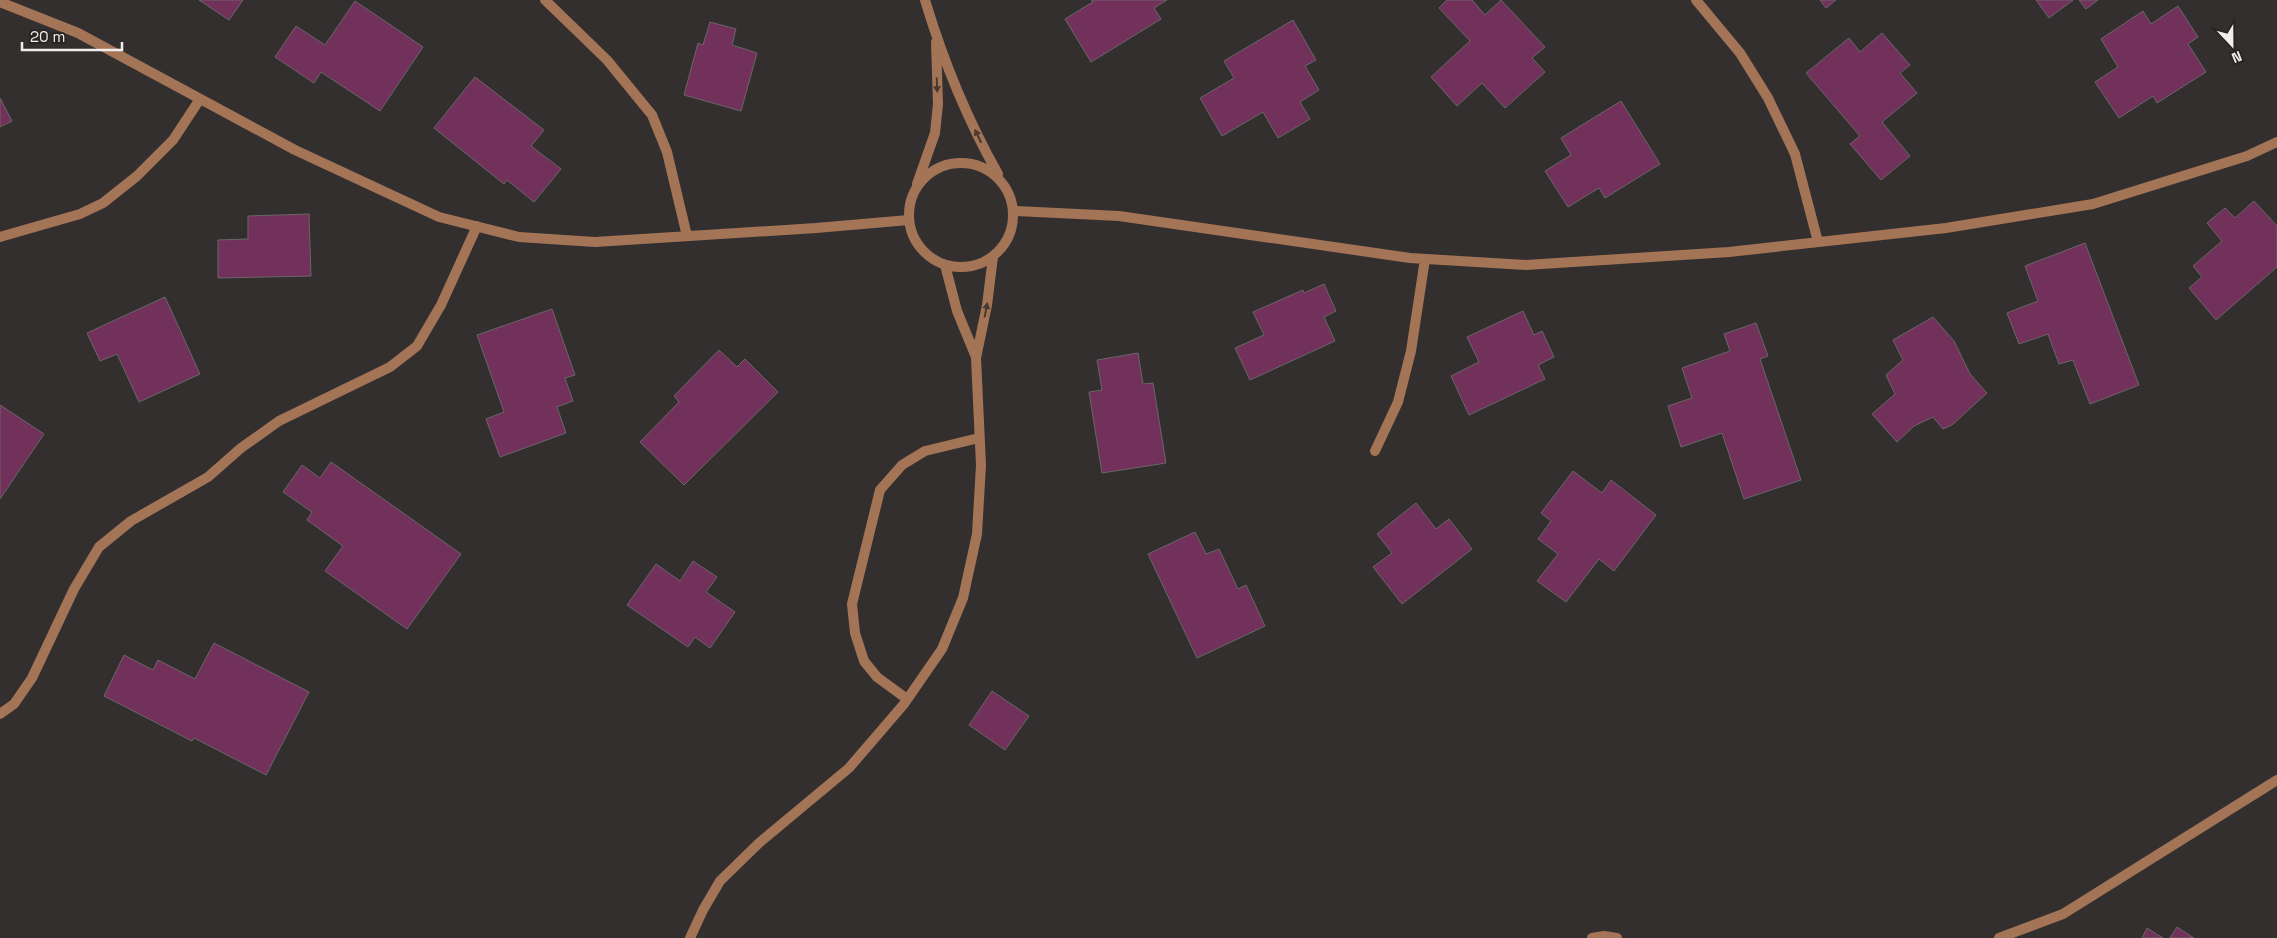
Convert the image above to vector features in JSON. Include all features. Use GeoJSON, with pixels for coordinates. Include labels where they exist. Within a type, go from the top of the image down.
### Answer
{"type":"FeatureCollection","features":[{"type":"Feature","properties":{"kind":"street"},"geometry":{"type":"LineString","coordinates":[[544,0],[607,60],[652,115],[666,152],[687,236]]}},
{"type":"Feature","properties":{"kind":"street"},"geometry":{"type":"LineString","coordinates":[[924,0],[935,36],[972,123],[1010,194],[1014,211],[1012,228],[1005,244],[993,257],[978,265],[962,267],[945,265],[930,257],[918,244],[910,228],[909,211],[913,194],[935,134],[938,104],[935,36]]}},
{"type":"Feature","properties":{"kind":"street"},"geometry":{"type":"LineString","coordinates":[[1696,0],[1740,53],[1768,98],[1795,154],[1818,242]]}},
{"type":"Feature","properties":{"kind":"street"},"geometry":{"type":"LineString","coordinates":[[0,2],[78,33],[294,150],[439,217],[519,237],[595,242],[910,220]]}},
{"type":"Feature","properties":{"kind":"street"},"geometry":{"type":"LineString","coordinates":[[0,237],[80,214],[104,204],[137,176],[173,140],[200,99]]}},
{"type":"Feature","properties":{"kind":"street"},"geometry":{"type":"LineString","coordinates":[[1014,211],[1119,216],[1424,259],[1526,265],[1729,252],[1946,228],[2093,204],[2247,156],[2277,142]]}},
{"type":"Feature","properties":{"kind":"street"},"geometry":{"type":"LineString","coordinates":[[913,194],[922,180],[936,169],[953,163],[970,163],[987,169],[1001,179]]}},
{"type":"Feature","properties":{"kind":"street"},"geometry":{"type":"LineString","coordinates":[[0,714],[14,704],[32,678],[74,589],[99,546],[131,521],[208,477],[241,448],[279,421],[390,367],[417,346],[441,305],[477,226]]}},
{"type":"Feature","properties":{"kind":"street"},"geometry":{"type":"LineString","coordinates":[[690,938],[703,910],[720,881],[759,843],[849,768],[907,699],[942,649],[962,598],[977,534],[981,465],[976,358],[987,305],[993,257]]}},
{"type":"Feature","properties":{"kind":"street"},"geometry":{"type":"LineString","coordinates":[[1376,451],[1398,402],[1411,351],[1424,259]]}},
{"type":"Feature","properties":{"kind":"street"},"geometry":{"type":"LineString","coordinates":[[945,265],[957,311],[976,358]]}},
{"type":"Feature","properties":{"kind":"street"},"geometry":{"type":"LineString","coordinates":[[907,699],[877,677],[864,661],[856,633],[852,604],[880,490],[902,465],[925,450],[979,438]]}},
{"type":"Feature","properties":{"kind":"street"},"geometry":{"type":"LineString","coordinates":[[1998,938],[2063,914],[2277,780]]}},
{"type":"Feature","properties":{"kind":"street"},"geometry":{"type":"LineString","coordinates":[[1592,938],[1604,936],[1617,938]]}},
{"type":"Feature","properties":{"kind":"building"},"geometry":{"type":"Polygon","coordinates":[[[199,0],[243,0],[229,20],[199,0]]]}},
{"type":"Feature","properties":{"kind":"building"},"geometry":{"type":"Polygon","coordinates":[[[1091,0],[1167,0],[1154,8],[1161,19],[1091,62],[1065,19],[1093,2],[1091,0]]]}},
{"type":"Feature","properties":{"kind":"building"},"geometry":{"type":"Polygon","coordinates":[[[1447,0],[1472,0],[1485,15],[1501,0],[1545,47],[1532,58],[1545,72],[1505,108],[1482,83],[1457,106],[1431,77],[1470,41],[1439,8],[1447,0]]]}},
{"type":"Feature","properties":{"kind":"building"},"geometry":{"type":"Polygon","coordinates":[[[1820,0],[1836,0],[1826,8],[1820,0]]]}},
{"type":"Feature","properties":{"kind":"building"},"geometry":{"type":"Polygon","coordinates":[[[2036,0],[2073,0],[2049,18],[2036,0]]]}},
{"type":"Feature","properties":{"kind":"building"},"geometry":{"type":"Polygon","coordinates":[[[2079,0],[2098,0],[2086,9],[2079,0]]]}},
{"type":"Feature","properties":{"kind":"building"},"geometry":{"type":"Polygon","coordinates":[[[355,1],[423,47],[380,111],[321,72],[314,83],[275,57],[296,26],[325,45],[355,1]]]}},
{"type":"Feature","properties":{"kind":"building"},"geometry":{"type":"Polygon","coordinates":[[[2178,6],[2198,37],[2188,44],[2206,72],[2157,103],[2153,96],[2119,118],[2095,82],[2118,67],[2101,39],[2143,11],[2151,24],[2178,6]]]}},
{"type":"Feature","properties":{"kind":"building"},"geometry":{"type":"Polygon","coordinates":[[[1293,20],[1316,60],[1305,66],[1319,90],[1300,102],[1310,119],[1278,138],[1263,112],[1222,136],[1200,98],[1234,78],[1224,61],[1293,20]]]}},
{"type":"Feature","properties":{"kind":"building"},"geometry":{"type":"Polygon","coordinates":[[[710,22],[736,29],[732,45],[757,53],[741,111],[684,95],[698,43],[703,45],[710,22]]]}},
{"type":"Feature","properties":{"kind":"building"},"geometry":{"type":"Polygon","coordinates":[[[1882,33],[1910,65],[1900,73],[1917,93],[1882,122],[1910,156],[1881,180],[1850,144],[1860,136],[1806,73],[1849,38],[1860,52],[1882,33]]]}},
{"type":"Feature","properties":{"kind":"building"},"geometry":{"type":"Polygon","coordinates":[[[475,77],[544,130],[531,146],[561,169],[534,202],[507,180],[504,184],[434,128],[475,77]]]}},
{"type":"Feature","properties":{"kind":"building"},"geometry":{"type":"Polygon","coordinates":[[[0,98],[12,121],[0,127],[0,98]]]}},
{"type":"Feature","properties":{"kind":"building"},"geometry":{"type":"Polygon","coordinates":[[[1621,101],[1660,164],[1605,198],[1599,188],[1568,207],[1545,171],[1571,155],[1561,138],[1621,101]]]}},
{"type":"Feature","properties":{"kind":"building"},"geometry":{"type":"Polygon","coordinates":[[[2254,201],[2277,226],[2277,267],[2216,320],[2189,288],[2202,277],[2193,266],[2222,241],[2207,223],[2225,208],[2235,218],[2254,201]]]}},
{"type":"Feature","properties":{"kind":"building"},"geometry":{"type":"Polygon","coordinates":[[[309,214],[311,276],[218,278],[218,240],[248,239],[248,216],[309,214]]]}},
{"type":"Feature","properties":{"kind":"building"},"geometry":{"type":"Polygon","coordinates":[[[2085,243],[2139,385],[2090,404],[2073,360],[2059,364],[2048,334],[2019,344],[2007,313],[2038,301],[2025,266],[2085,243]]]}},
{"type":"Feature","properties":{"kind":"building"},"geometry":{"type":"Polygon","coordinates":[[[1324,284],[1336,311],[1324,317],[1335,341],[1250,380],[1235,348],[1264,335],[1253,312],[1303,290],[1304,293],[1324,284]]]}},
{"type":"Feature","properties":{"kind":"building"},"geometry":{"type":"Polygon","coordinates":[[[165,297],[200,374],[139,402],[117,354],[100,361],[87,333],[165,297]]]}},
{"type":"Feature","properties":{"kind":"building"},"geometry":{"type":"Polygon","coordinates":[[[552,309],[575,375],[565,378],[573,401],[557,407],[566,433],[500,457],[486,419],[504,412],[477,335],[552,309]]]}},
{"type":"Feature","properties":{"kind":"building"},"geometry":{"type":"Polygon","coordinates":[[[1523,311],[1534,335],[1542,331],[1554,357],[1538,365],[1545,379],[1469,415],[1451,376],[1479,362],[1467,337],[1523,311]]]}},
{"type":"Feature","properties":{"kind":"building"},"geometry":{"type":"Polygon","coordinates":[[[1933,317],[1954,341],[1970,374],[1987,393],[1952,425],[1943,429],[1933,417],[1914,426],[1897,442],[1872,414],[1895,394],[1886,375],[1903,360],[1893,340],[1933,317]]]}},
{"type":"Feature","properties":{"kind":"building"},"geometry":{"type":"Polygon","coordinates":[[[1756,323],[1768,356],[1760,359],[1801,480],[1744,499],[1722,433],[1681,447],[1668,406],[1692,398],[1682,368],[1730,351],[1724,334],[1756,323]]]}},
{"type":"Feature","properties":{"kind":"building"},"geometry":{"type":"Polygon","coordinates":[[[719,350],[737,367],[745,359],[778,392],[684,485],[640,442],[679,402],[674,396],[719,350]]]}},
{"type":"Feature","properties":{"kind":"building"},"geometry":{"type":"Polygon","coordinates":[[[1138,353],[1143,384],[1153,383],[1166,463],[1102,473],[1089,392],[1102,390],[1097,360],[1138,353]]]}},
{"type":"Feature","properties":{"kind":"building"},"geometry":{"type":"Polygon","coordinates":[[[0,405],[44,434],[0,499],[0,405]]]}},
{"type":"Feature","properties":{"kind":"building"},"geometry":{"type":"Polygon","coordinates":[[[331,462],[461,554],[407,629],[325,571],[343,546],[307,520],[312,512],[283,492],[302,465],[320,478],[331,462]]]}},
{"type":"Feature","properties":{"kind":"building"},"geometry":{"type":"Polygon","coordinates":[[[1573,471],[1602,493],[1611,480],[1656,515],[1614,571],[1599,559],[1566,602],[1537,581],[1558,554],[1538,539],[1551,521],[1541,513],[1573,471]]]}},
{"type":"Feature","properties":{"kind":"building"},"geometry":{"type":"Polygon","coordinates":[[[1416,503],[1436,529],[1449,519],[1472,549],[1402,604],[1373,567],[1392,553],[1377,534],[1416,503]]]}},
{"type":"Feature","properties":{"kind":"building"},"geometry":{"type":"Polygon","coordinates":[[[1195,532],[1206,554],[1219,549],[1238,589],[1246,585],[1265,626],[1197,658],[1148,554],[1195,532]]]}},
{"type":"Feature","properties":{"kind":"building"},"geometry":{"type":"Polygon","coordinates":[[[693,561],[717,577],[706,592],[735,612],[710,648],[695,637],[688,647],[627,605],[656,564],[680,581],[693,561]]]}},
{"type":"Feature","properties":{"kind":"building"},"geometry":{"type":"Polygon","coordinates":[[[214,643],[309,692],[266,775],[194,738],[192,741],[104,696],[124,655],[153,670],[158,660],[195,679],[214,643]]]}},
{"type":"Feature","properties":{"kind":"building"},"geometry":{"type":"Polygon","coordinates":[[[992,691],[1029,716],[1005,750],[969,725],[992,691]]]}},
{"type":"Feature","properties":{"kind":"building"},"geometry":{"type":"Polygon","coordinates":[[[2177,927],[2194,938],[2170,938],[2177,927]]]}},
{"type":"Feature","properties":{"kind":"building"},"geometry":{"type":"Polygon","coordinates":[[[2147,928],[2163,938],[2142,938],[2147,928]]]}}]}
